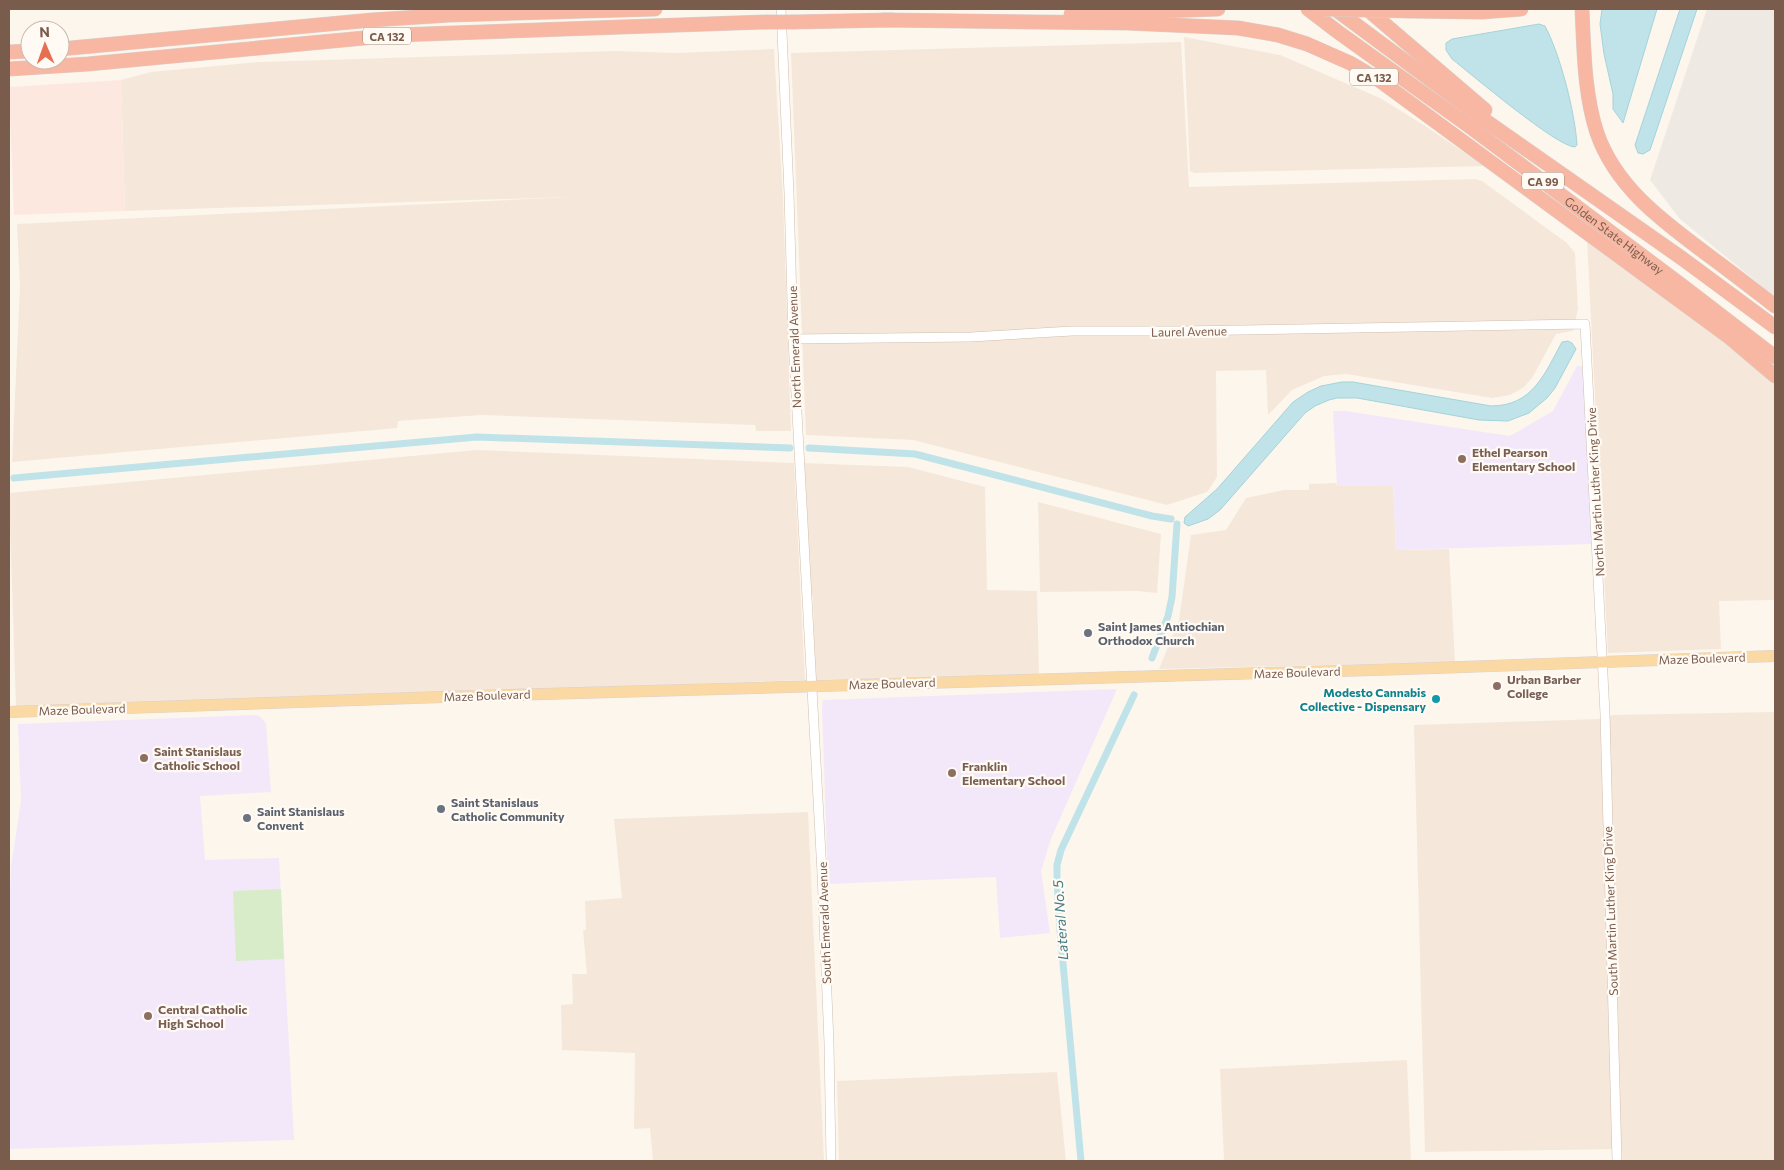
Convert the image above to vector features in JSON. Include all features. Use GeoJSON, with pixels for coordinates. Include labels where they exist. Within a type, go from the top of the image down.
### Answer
{"type":"FeatureCollection","features":[{"type":"Feature","properties":{"kind":"highway","name":"CA 132"},"geometry":{"type":"LineString","coordinates":[[70,48],[381,19],[655,9]]}},
{"type":"Feature","properties":{"kind":"highway"},"geometry":{"type":"LineString","coordinates":[[883,20],[1216,9]]}},
{"type":"Feature","properties":{"kind":"highway","name":"Golden State Highway"},"geometry":{"type":"LineString","coordinates":[[1308,9],[1469,126],[1775,357]]}},
{"type":"Feature","properties":{"kind":"highway"},"geometry":{"type":"LineString","coordinates":[[1325,9],[1482,12],[1521,9]]}},
{"type":"Feature","properties":{"kind":"highway","name":"Golden State Highway"},"geometry":{"type":"LineString","coordinates":[[1335,9],[1505,134],[1705,275],[1775,327]]}},
{"type":"Feature","properties":{"kind":"highway"},"geometry":{"type":"LineString","coordinates":[[1367,9],[1492,116],[1505,134]]}},
{"type":"Feature","properties":{"kind":"highway"},"geometry":{"type":"LineString","coordinates":[[1582,9],[1585,76],[1594,122],[1601,142],[1618,173],[1634,194],[1653,213],[1775,306]]}},
{"type":"Feature","properties":{"kind":"highway","name":"CA 132"},"geometry":{"type":"LineString","coordinates":[[9,69],[88,64],[396,35],[766,22],[883,20],[1127,23],[1224,26],[1251,29],[1278,35],[1321,49],[1379,80],[1729,337],[1775,376]]}},
{"type":"Feature","properties":{"kind":"highway"},"geometry":{"type":"LineString","coordinates":[[1705,275],[1760,306],[1775,318]]}},
{"type":"Feature","properties":{"kind":"main road","name":"Maze Boulevard"},"geometry":{"type":"LineString","coordinates":[[9,712],[442,696],[1377,670],[1775,656]]}},
{"type":"Feature","properties":{"kind":"street","name":"North Emerald Avenue"},"geometry":{"type":"LineString","coordinates":[[781,9],[793,339],[812,686]]}},
{"type":"Feature","properties":{"kind":"street","name":"Laurel Avenue"},"geometry":{"type":"LineString","coordinates":[[793,339],[971,337],[1072,331],[1182,331],[1585,324]]}},
{"type":"Feature","properties":{"kind":"street","name":"North Martin Luther King Drive"},"geometry":{"type":"LineString","coordinates":[[1585,324],[1602,661]]}},
{"type":"Feature","properties":{"kind":"street","name":"South Martin Luther King Drive"},"geometry":{"type":"LineString","coordinates":[[1602,661],[1610,876],[1617,1161]]}},
{"type":"Feature","properties":{"kind":"street","name":"South Emerald Avenue"},"geometry":{"type":"LineString","coordinates":[[812,686],[823,892],[829,1043],[831,1161]]}},
{"type":"Feature","properties":{"kind":"shaded area"},"geometry":{"type":"Polygon","coordinates":[[[1707,9],[1775,9],[1775,297],[1680,219],[1650,180],[1707,9]]]}},
{"type":"Feature","properties":{"kind":"shaded area"},"geometry":{"type":"Polygon","coordinates":[[[1184,37],[1280,55],[1380,98],[1485,166],[1194,173],[1190,171],[1184,37]]]}},
{"type":"Feature","properties":{"kind":"shaded area"},"geometry":{"type":"Polygon","coordinates":[[[1181,42],[1189,187],[1475,179],[1482,181],[1567,243],[1575,253],[1578,309],[1573,331],[1556,334],[1532,378],[1523,388],[1510,395],[1492,398],[1346,374],[1324,376],[1292,390],[1268,415],[1266,370],[1216,371],[1217,477],[1207,492],[1167,505],[913,440],[806,435],[791,53],[1181,42]]]}},
{"type":"Feature","properties":{"kind":"shaded area"},"geometry":{"type":"Polygon","coordinates":[[[774,49],[783,199],[791,431],[756,431],[755,425],[482,415],[398,421],[397,428],[12,462],[20,286],[17,224],[569,197],[125,211],[121,80],[151,72],[260,62],[616,51],[677,53],[774,49]]]}},
{"type":"Feature","properties":{"kind":"shaded area"},"geometry":{"type":"Polygon","coordinates":[[[121,80],[125,211],[14,215],[9,87],[121,80]]]}},
{"type":"Feature","properties":{"kind":"shaded area"},"geometry":{"type":"Polygon","coordinates":[[[1587,240],[1712,331],[1775,384],[1775,600],[1719,601],[1721,649],[1608,653],[1587,240]]]}},
{"type":"Feature","properties":{"kind":"shaded area","name":"Ethel Pearson Elementary School"},"geometry":{"type":"Polygon","coordinates":[[[1577,366],[1584,366],[1592,544],[1396,550],[1393,485],[1337,486],[1333,411],[1345,411],[1510,436],[1553,411],[1577,366]]]}},
{"type":"Feature","properties":{"kind":"shaded area"},"geometry":{"type":"Polygon","coordinates":[[[477,450],[794,463],[805,680],[16,707],[9,493],[477,450]]]}},
{"type":"Feature","properties":{"kind":"shaded area"},"geometry":{"type":"Polygon","coordinates":[[[803,463],[908,467],[985,487],[987,590],[1037,591],[1039,675],[815,680],[813,597],[811,597],[803,463]]]}},
{"type":"Feature","properties":{"kind":"shaded area"},"geometry":{"type":"Polygon","coordinates":[[[1336,483],[1337,486],[1393,485],[1396,550],[1449,549],[1455,662],[1159,669],[1179,620],[1191,535],[1226,530],[1246,498],[1284,490],[1309,490],[1309,484],[1336,483]]]}},
{"type":"Feature","properties":{"kind":"shaded area"},"geometry":{"type":"Polygon","coordinates":[[[1038,502],[1161,534],[1157,593],[1137,591],[1040,592],[1038,502]]]}},
{"type":"Feature","properties":{"kind":"shaded area","name":"Franklin Elementary School"},"geometry":{"type":"Polygon","coordinates":[[[1117,689],[1051,839],[1041,871],[1050,933],[1000,938],[996,877],[828,884],[823,700],[1117,689]]]}},
{"type":"Feature","properties":{"kind":"shaded area"},"geometry":{"type":"Polygon","coordinates":[[[1775,712],[1775,1161],[1618,1161],[1616,1149],[1425,1152],[1414,725],[1598,719],[1613,715],[1775,712]]]}},
{"type":"Feature","properties":{"kind":"shaded area","name":"Central Catholic High School"},"geometry":{"type":"Polygon","coordinates":[[[256,715],[261,717],[266,724],[271,792],[200,796],[205,860],[279,858],[294,1140],[10,1149],[9,918],[11,867],[21,801],[18,724],[256,715]]]}},
{"type":"Feature","properties":{"kind":"shaded area"},"geometry":{"type":"Polygon","coordinates":[[[808,812],[824,1161],[653,1161],[650,1128],[634,1129],[635,1053],[562,1050],[561,1005],[573,1004],[572,974],[587,974],[583,930],[586,930],[585,901],[622,898],[614,819],[808,812]]]}},
{"type":"Feature","properties":{"kind":"shaded area"},"geometry":{"type":"Polygon","coordinates":[[[1407,1060],[1411,1161],[1224,1161],[1220,1069],[1407,1060]]]}},
{"type":"Feature","properties":{"kind":"shaded area"},"geometry":{"type":"Polygon","coordinates":[[[1057,1072],[1066,1161],[839,1161],[837,1081],[1057,1072]]]}},
{"type":"Feature","properties":{"kind":"green space"},"geometry":{"type":"Polygon","coordinates":[[[281,889],[284,959],[236,961],[233,891],[281,889]]]}},
{"type":"Feature","properties":{"kind":"water"},"geometry":{"type":"Polygon","coordinates":[[[1602,9],[1657,9],[1623,123],[1613,109],[1613,94],[1604,54],[1600,24],[1602,9]]]}},
{"type":"Feature","properties":{"kind":"water"},"geometry":{"type":"Polygon","coordinates":[[[1680,9],[1697,9],[1650,150],[1643,154],[1638,153],[1635,145],[1680,9]]]}},
{"type":"Feature","properties":{"kind":"water"},"geometry":{"type":"Polygon","coordinates":[[[1539,24],[1545,26],[1551,38],[1566,84],[1576,132],[1577,145],[1575,147],[1565,144],[1514,109],[1452,59],[1446,50],[1446,43],[1452,39],[1539,24]]]}},
{"type":"Feature","properties":{"kind":"water"},"geometry":{"type":"Polygon","coordinates":[[[1568,341],[1576,349],[1555,388],[1547,398],[1529,413],[1508,421],[1479,420],[1357,398],[1337,398],[1315,406],[1305,413],[1220,510],[1208,519],[1188,526],[1184,523],[1185,517],[1217,489],[1293,402],[1308,392],[1321,386],[1353,382],[1491,406],[1505,405],[1527,394],[1536,386],[1562,342],[1568,341]]]}},
{"type":"Feature","properties":{"kind":"waterway"},"geometry":{"type":"LineString","coordinates":[[14,478],[477,437],[790,448]]}},
{"type":"Feature","properties":{"kind":"waterway"},"geometry":{"type":"LineString","coordinates":[[809,448],[915,454],[1152,516],[1171,519]]}},
{"type":"Feature","properties":{"kind":"waterway"},"geometry":{"type":"LineString","coordinates":[[1152,658],[1168,616],[1172,597],[1177,524]]}},
{"type":"Feature","properties":{"kind":"waterway","name":"Lateral No. 5"},"geometry":{"type":"LineString","coordinates":[[1081,1161],[1060,930],[1057,865],[1061,850],[1134,695]]}},
{"type":"Feature","properties":{"kind":"place","name":"Ethel Pearson Elementary School"},"geometry":{"type":"Point","coordinates":[1462,459]}},
{"type":"Feature","properties":{"kind":"place","name":"Saint James Antiochian Orthodox Church"},"geometry":{"type":"Point","coordinates":[1088,633]}},
{"type":"Feature","properties":{"kind":"place","name":"Urban Barber College"},"geometry":{"type":"Point","coordinates":[1497,686]}},
{"type":"Feature","properties":{"kind":"place","name":"Modesto Cannabis Collective - Dispensary"},"geometry":{"type":"Point","coordinates":[1436,699]}},
{"type":"Feature","properties":{"kind":"place","name":"Saint Stanislaus Catholic School"},"geometry":{"type":"Point","coordinates":[144,758]}},
{"type":"Feature","properties":{"kind":"place","name":"Franklin Elementary School"},"geometry":{"type":"Point","coordinates":[952,773]}},
{"type":"Feature","properties":{"kind":"place","name":"Saint Stanislaus Catholic Community"},"geometry":{"type":"Point","coordinates":[441,809]}},
{"type":"Feature","properties":{"kind":"place","name":"Saint Stanislaus Convent"},"geometry":{"type":"Point","coordinates":[247,818]}},
{"type":"Feature","properties":{"kind":"place","name":"Central Catholic High School"},"geometry":{"type":"Point","coordinates":[148,1016]}}]}
